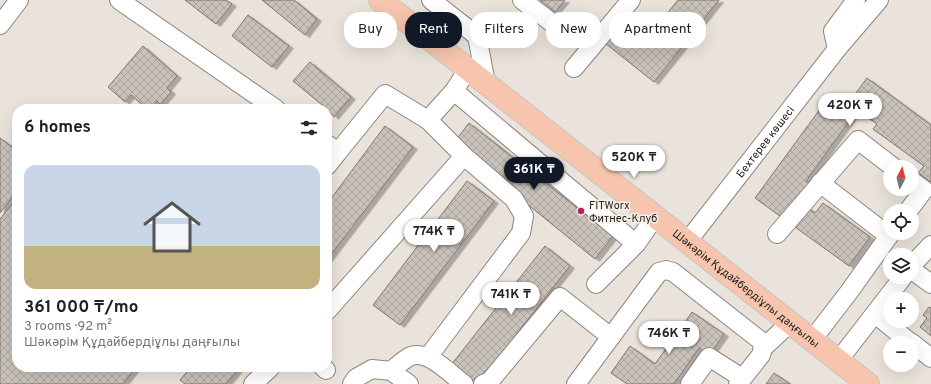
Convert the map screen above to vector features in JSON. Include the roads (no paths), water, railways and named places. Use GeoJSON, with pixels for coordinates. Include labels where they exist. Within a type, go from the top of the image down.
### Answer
{"type":"FeatureCollection","features":[{"type":"Feature","properties":{"kind":"main road","name":"Шәкәрім Құдайбердіұлы даңғылы"},"geometry":{"type":"LineString","coordinates":[[380,0],[812,340],[864,383]]}},
{"type":"Feature","properties":{"kind":"street"},"geometry":{"type":"LineString","coordinates":[[0,25],[19,0]]}},
{"type":"Feature","properties":{"kind":"street"},"geometry":{"type":"LineString","coordinates":[[119,0],[269,104]]}},
{"type":"Feature","properties":{"kind":"street"},"geometry":{"type":"LineString","coordinates":[[522,0],[546,18]]}},
{"type":"Feature","properties":{"kind":"street"},"geometry":{"type":"LineString","coordinates":[[574,68],[630,0]]}},
{"type":"Feature","properties":{"kind":"street"},"geometry":{"type":"LineString","coordinates":[[837,49],[833,31],[856,0]]}},
{"type":"Feature","properties":{"kind":"street","name":"Бехтерев көшесі"},"geometry":{"type":"LineString","coordinates":[[687,242],[837,49],[879,0]]}},
{"type":"Feature","properties":{"kind":"street"},"geometry":{"type":"LineString","coordinates":[[443,4],[477,36],[486,83]]}},
{"type":"Feature","properties":{"kind":"street"},"geometry":{"type":"LineString","coordinates":[[428,120],[454,91],[468,69]]}},
{"type":"Feature","properties":{"kind":"street"},"geometry":{"type":"LineString","coordinates":[[454,91],[636,244]]}},
{"type":"Feature","properties":{"kind":"street"},"geometry":{"type":"LineString","coordinates":[[332,153],[385,94],[428,120],[464,156],[514,198],[524,216],[521,233],[428,356]]}},
{"type":"Feature","properties":{"kind":"street"},"geometry":{"type":"LineString","coordinates":[[777,234],[858,140],[884,160]]}},
{"type":"Feature","properties":{"kind":"street"},"geometry":{"type":"LineString","coordinates":[[332,305],[464,156]]}},
{"type":"Feature","properties":{"kind":"street"},"geometry":{"type":"LineString","coordinates":[[820,183],[883,230]]}},
{"type":"Feature","properties":{"kind":"street"},"geometry":{"type":"LineString","coordinates":[[913,204],[924,190],[919,186]]}},
{"type":"Feature","properties":{"kind":"street"},"geometry":{"type":"LineString","coordinates":[[596,284],[636,244],[655,217]]}},
{"type":"Feature","properties":{"kind":"street"},"geometry":{"type":"LineString","coordinates":[[812,340],[850,292],[886,240]]}},
{"type":"Feature","properties":{"kind":"street"},"geometry":{"type":"LineString","coordinates":[[919,258],[931,245]]}},
{"type":"Feature","properties":{"kind":"street"},"geometry":{"type":"LineString","coordinates":[[576,384],[659,272],[666,270],[673,272],[761,341],[763,348]]}},
{"type":"Feature","properties":{"kind":"street"},"geometry":{"type":"LineString","coordinates":[[919,275],[931,284]]}},
{"type":"Feature","properties":{"kind":"street"},"geometry":{"type":"LineString","coordinates":[[838,361],[898,284]]}},
{"type":"Feature","properties":{"kind":"street"},"geometry":{"type":"LineString","coordinates":[[483,384],[490,381],[560,297],[611,337]]}},
{"type":"Feature","properties":{"kind":"street"},"geometry":{"type":"LineString","coordinates":[[875,314],[903,336]]}},
{"type":"Feature","properties":{"kind":"street"},"geometry":{"type":"LineString","coordinates":[[690,384],[709,357],[740,381],[761,355],[763,348],[790,323]]}},
{"type":"Feature","properties":{"kind":"street"},"geometry":{"type":"LineString","coordinates":[[919,349],[931,358]]}},
{"type":"Feature","properties":{"kind":"street"},"geometry":{"type":"LineString","coordinates":[[391,371],[410,356],[419,354],[428,356],[464,384]]}},
{"type":"Feature","properties":{"kind":"street"},"geometry":{"type":"LineString","coordinates":[[352,384],[356,378],[372,369],[391,371],[409,384]]}},
{"type":"Feature","properties":{"kind":"street"},"geometry":{"type":"LineString","coordinates":[[253,384],[266,372]]}},
{"type":"Feature","properties":{"kind":"place","name":"FITWorx Фитнес-Клуб"},"geometry":{"type":"Point","coordinates":[581,211]}}]}
